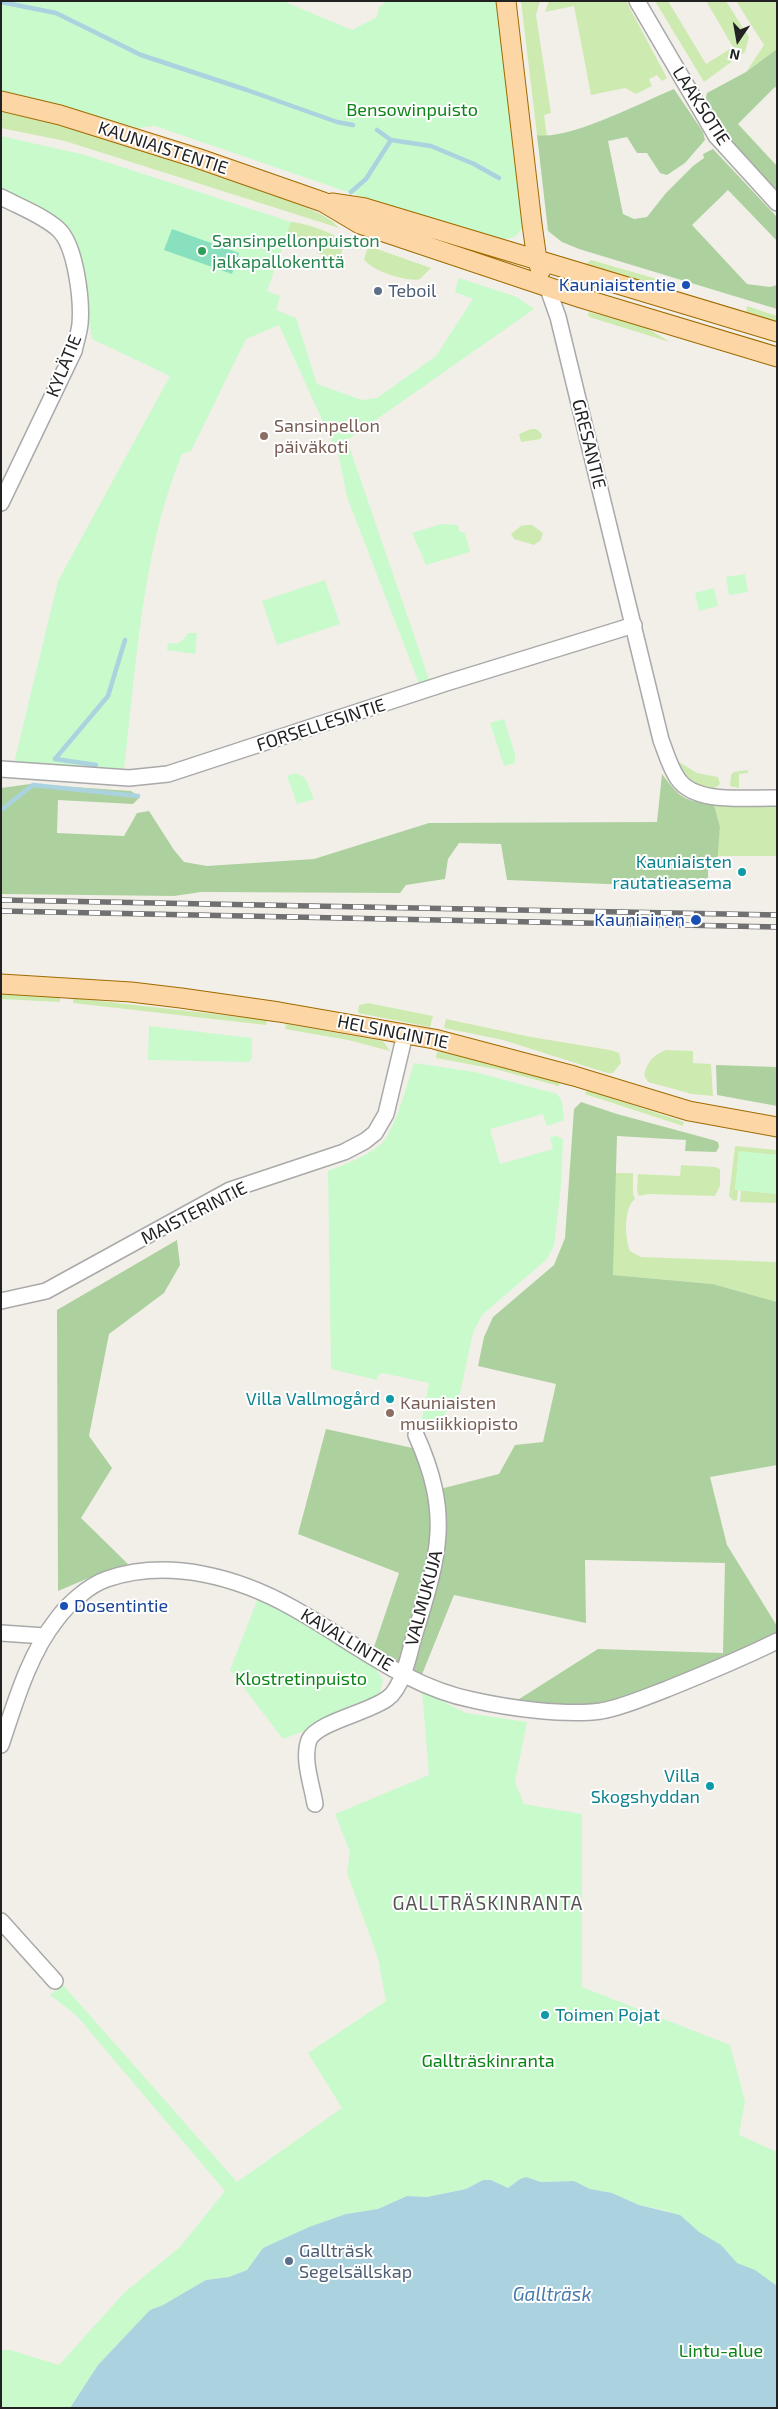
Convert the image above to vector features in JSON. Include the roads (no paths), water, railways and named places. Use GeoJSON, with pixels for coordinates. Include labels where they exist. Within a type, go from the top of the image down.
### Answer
{"type":"FeatureCollection","features":[{"type":"Feature","properties":{"kind":"main road","name":"GRESANTIE"},"geometry":{"type":"LineString","coordinates":[[506,1],[537,260],[547,286]]}},
{"type":"Feature","properties":{"kind":"main road","name":"KAUNIAISTENTIE"},"geometry":{"type":"LineString","coordinates":[[1,101],[77,120],[323,202],[366,208],[777,332]]}},
{"type":"Feature","properties":{"kind":"main road","name":"KAUNIAISTENTIE"},"geometry":{"type":"LineString","coordinates":[[323,202],[360,224],[547,286],[777,357]]}},
{"type":"Feature","properties":{"kind":"main road","name":"HELSINGINTIE"},"geometry":{"type":"LineString","coordinates":[[1,984],[131,992],[199,1000],[405,1034],[490,1053],[689,1111],[777,1127]]}},
{"type":"Feature","properties":{"kind":"street","name":"LAAKSOTIE"},"geometry":{"type":"LineString","coordinates":[[637,1],[716,136],[777,203]]}},
{"type":"Feature","properties":{"kind":"street","name":"KYLÄTIE"},"geometry":{"type":"LineString","coordinates":[[1,197],[46,221],[60,231],[72,250],[80,308],[80,325],[74,351],[1,503]]}},
{"type":"Feature","properties":{"kind":"street","name":"GRESANTIE"},"geometry":{"type":"LineString","coordinates":[[547,286],[558,317],[661,740],[677,779],[695,794],[777,798]]}},
{"type":"Feature","properties":{"kind":"street","name":"FORSELLESINTIE"},"geometry":{"type":"LineString","coordinates":[[1,769],[129,778],[168,774],[446,683],[634,625]]}},
{"type":"Feature","properties":{"kind":"street","name":"MAISTERINTIE"},"geometry":{"type":"LineString","coordinates":[[1,1301],[46,1291],[230,1190],[344,1152],[365,1141],[375,1133],[386,1114],[405,1034]]}},
{"type":"Feature","properties":{"kind":"street","name":"VALMUKUJA"},"geometry":{"type":"LineString","coordinates":[[315,1804],[307,1759],[309,1740],[320,1729],[364,1712],[390,1698],[403,1673],[431,1582],[438,1552],[440,1523],[436,1491],[429,1463],[416,1435]]}},
{"type":"Feature","properties":{"kind":"street","name":"KAVALLINTIE"},"geometry":{"type":"LineString","coordinates":[[1,1745],[32,1662],[45,1636],[57,1618],[72,1604],[106,1579],[160,1570],[191,1572],[228,1580],[256,1590],[293,1608],[363,1652],[444,1694],[525,1708],[598,1711],[619,1707],[694,1678],[777,1641]]}},
{"type":"Feature","properties":{"kind":"street"},"geometry":{"type":"LineString","coordinates":[[1,1633],[45,1636]]}},
{"type":"Feature","properties":{"kind":"street"},"geometry":{"type":"LineString","coordinates":[[1,1922],[55,1981]]}},
{"type":"Feature","properties":{"kind":"water","name":"Gallträsk"},"geometry":{"type":"Polygon","coordinates":[[[526,2177],[541,2182],[574,2181],[590,2189],[612,2193],[639,2205],[680,2215],[699,2232],[721,2245],[737,2263],[755,2270],[777,2286],[777,2408],[70,2408],[98,2365],[150,2310],[163,2305],[206,2280],[229,2277],[247,2270],[263,2248],[309,2227],[346,2214],[378,2209],[407,2196],[427,2197],[466,2189],[483,2180],[491,2180],[508,2188],[526,2177]]]}},
{"type":"Feature","properties":{"kind":"waterway"},"geometry":{"type":"LineString","coordinates":[[1,2],[56,13],[141,55],[337,122],[353,125]]}},
{"type":"Feature","properties":{"kind":"waterway"},"geometry":{"type":"LineString","coordinates":[[377,130],[391,140],[431,146],[474,164],[499,178]]}},
{"type":"Feature","properties":{"kind":"waterway"},"geometry":{"type":"LineString","coordinates":[[351,192],[366,179],[391,140]]}},
{"type":"Feature","properties":{"kind":"waterway"},"geometry":{"type":"LineString","coordinates":[[55,759],[108,696],[125,640]]}},
{"type":"Feature","properties":{"kind":"waterway"},"geometry":{"type":"LineString","coordinates":[[55,759],[96,765]]}},
{"type":"Feature","properties":{"kind":"waterway"},"geometry":{"type":"LineString","coordinates":[[1,810],[33,785],[138,796]]}},
{"type":"Feature","properties":{"kind":"railway"},"geometry":{"type":"LineString","coordinates":[[1,900],[777,915]]}},
{"type":"Feature","properties":{"kind":"railway"},"geometry":{"type":"LineString","coordinates":[[1,911],[777,927]]}},
{"type":"Feature","properties":{"kind":"place","name":"Sansinpellonpuiston jalkapallokenttä"},"geometry":{"type":"Point","coordinates":[202,251]}},
{"type":"Feature","properties":{"kind":"place","name":"Kauniaistentie"},"geometry":{"type":"Point","coordinates":[686,285]}},
{"type":"Feature","properties":{"kind":"place","name":"Teboil"},"geometry":{"type":"Point","coordinates":[378,291]}},
{"type":"Feature","properties":{"kind":"place","name":"Sansinpellon päiväkoti"},"geometry":{"type":"Point","coordinates":[264,436]}},
{"type":"Feature","properties":{"kind":"place","name":"Kauniaisten rautatieasema"},"geometry":{"type":"Point","coordinates":[742,872]}},
{"type":"Feature","properties":{"kind":"place","name":"Kauniainen"},"geometry":{"type":"Point","coordinates":[696,920]}},
{"type":"Feature","properties":{"kind":"place","name":"Villa Vallmogård"},"geometry":{"type":"Point","coordinates":[390,1399]}},
{"type":"Feature","properties":{"kind":"place","name":"Kauniaisten musiikkiopisto"},"geometry":{"type":"Point","coordinates":[390,1413]}},
{"type":"Feature","properties":{"kind":"place","name":"Dosentintie"},"geometry":{"type":"Point","coordinates":[64,1606]}},
{"type":"Feature","properties":{"kind":"place","name":"Villa Skogshyddan"},"geometry":{"type":"Point","coordinates":[710,1786]}},
{"type":"Feature","properties":{"kind":"place","name":"Toimen Pojat"},"geometry":{"type":"Point","coordinates":[545,2015]}},
{"type":"Feature","properties":{"kind":"place","name":"Gallträsk Segelsällskap"},"geometry":{"type":"Point","coordinates":[289,2261]}},
{"type":"Feature","properties":{"kind":"district","name":"GALLTRÄSKINRANTA"},"geometry":{"type":"Point","coordinates":[488,1904]}},
{"type":"Feature","properties":{"kind":"park label","name":"Bensowinpuisto"},"geometry":{"type":"Point","coordinates":[412,110]}},
{"type":"Feature","properties":{"kind":"park label","name":"Klostretinpuisto"},"geometry":{"type":"Point","coordinates":[301,1679]}},
{"type":"Feature","properties":{"kind":"park label","name":"Gallträskinranta"},"geometry":{"type":"Point","coordinates":[488,2061]}},
{"type":"Feature","properties":{"kind":"park label","name":"Lintu-alue"},"geometry":{"type":"Point","coordinates":[721,2351]}}]}
